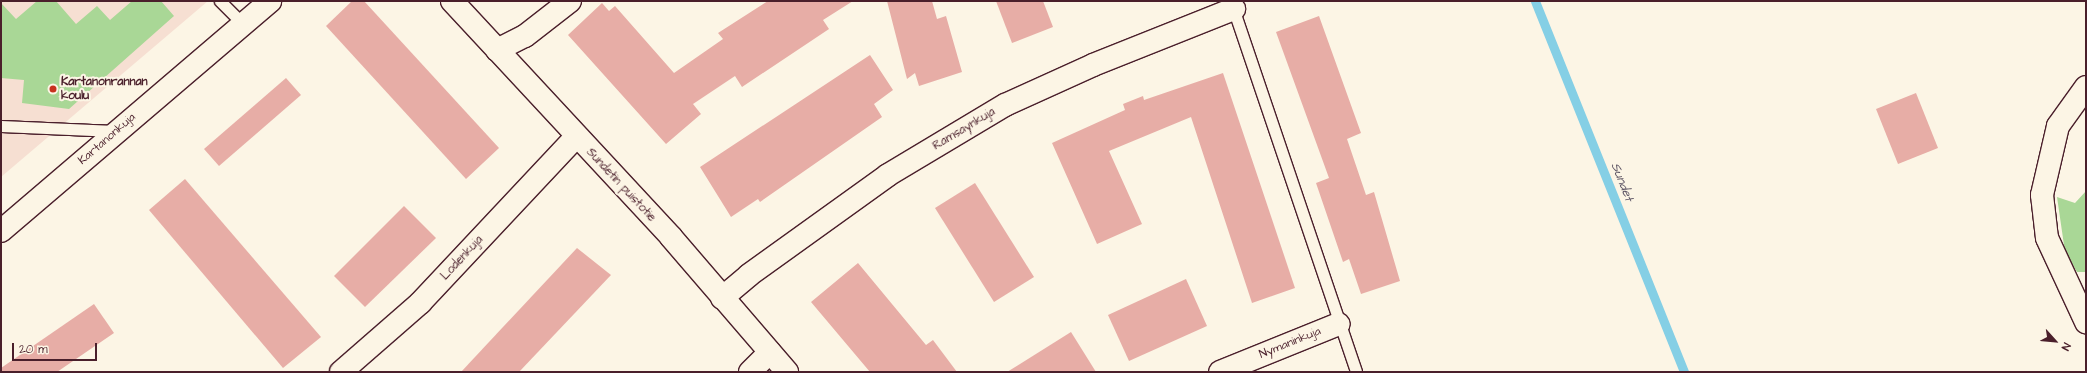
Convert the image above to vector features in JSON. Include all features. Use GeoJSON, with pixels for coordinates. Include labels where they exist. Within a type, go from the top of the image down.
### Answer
{"type":"FeatureCollection","features":[{"type":"Feature","properties":{"kind":"street","name":"Kartanonkuja"},"geometry":{"type":"LineString","coordinates":[[1,231],[115,131],[270,1]]}},
{"type":"Feature","properties":{"kind":"street","name":"Sundetin puistotie"},"geometry":{"type":"LineString","coordinates":[[452,1],[722,298],[787,372]]}},
{"type":"Feature","properties":{"kind":"street"},"geometry":{"type":"LineString","coordinates":[[497,50],[525,36],[570,1]]}},
{"type":"Feature","properties":{"kind":"street","name":"Ramsaynkuja"},"geometry":{"type":"LineString","coordinates":[[722,298],[888,175],[1005,104],[1232,5]]}},
{"type":"Feature","properties":{"kind":"street"},"geometry":{"type":"LineString","coordinates":[[2086,87],[2058,126],[2042,195],[2047,238],[2086,322]]}},
{"type":"Feature","properties":{"kind":"street","name":"Lodenkuja"},"geometry":{"type":"LineString","coordinates":[[341,372],[420,303],[576,137]]}},
{"type":"Feature","properties":{"kind":"street","name":"Nymaninkuja"},"geometry":{"type":"LineString","coordinates":[[1220,372],[1339,324]]}},
{"type":"Feature","properties":{"kind":"street"},"geometry":{"type":"LineString","coordinates":[[750,372],[770,352]]}},
{"type":"Feature","properties":{"kind":"lane"},"geometry":{"type":"LineString","coordinates":[[220,1],[243,24]]}},
{"type":"Feature","properties":{"kind":"lane"},"geometry":{"type":"LineString","coordinates":[[1232,5],[1356,372]]}},
{"type":"Feature","properties":{"kind":"lane"},"geometry":{"type":"LineString","coordinates":[[1,126],[115,131]]}},
{"type":"Feature","properties":{"kind":"shaded area","name":"Kartanonrannan koulu"},"geometry":{"type":"Polygon","coordinates":[[[1,1],[208,1],[1,177],[1,1]]]}},
{"type":"Feature","properties":{"kind":"green space","name":"Kartanonrannan koulu"},"geometry":{"type":"Polygon","coordinates":[[[37,1],[56,1],[76,24],[97,6],[110,20],[132,1],[161,1],[174,16],[69,109],[22,103],[24,80],[1,78],[1,3],[16,19],[37,1]]]}},
{"type":"Feature","properties":{"kind":"green space"},"geometry":{"type":"Polygon","coordinates":[[[2086,191],[2086,272],[2077,272],[2065,252],[2057,197],[2075,203],[2086,191]]]}},
{"type":"Feature","properties":{"kind":"building"},"geometry":{"type":"Polygon","coordinates":[[[352,1],[364,1],[499,148],[466,179],[326,26],[352,1]]]}},
{"type":"Feature","properties":{"kind":"building"},"geometry":{"type":"Polygon","coordinates":[[[768,1],[853,1],[823,20],[829,29],[742,87],[735,76],[693,104],[701,114],[666,144],[568,35],[602,3],[609,11],[615,6],[674,73],[723,39],[718,33],[768,1]]]}},
{"type":"Feature","properties":{"kind":"building"},"geometry":{"type":"Polygon","coordinates":[[[887,1],[932,1],[937,19],[946,16],[962,72],[919,86],[915,73],[907,79],[887,1]]]}},
{"type":"Feature","properties":{"kind":"building"},"geometry":{"type":"Polygon","coordinates":[[[996,1],[1043,1],[1053,27],[1012,43],[996,1]]]}},
{"type":"Feature","properties":{"kind":"building"},"geometry":{"type":"Polygon","coordinates":[[[1319,16],[1361,133],[1347,139],[1366,195],[1374,192],[1400,281],[1361,294],[1349,259],[1343,262],[1316,183],[1329,178],[1276,32],[1319,16]]]}},
{"type":"Feature","properties":{"kind":"building"},"geometry":{"type":"Polygon","coordinates":[[[870,55],[893,90],[874,104],[882,117],[760,202],[758,199],[731,217],[700,167],[870,55]]]}},
{"type":"Feature","properties":{"kind":"building"},"geometry":{"type":"Polygon","coordinates":[[[1223,73],[1295,288],[1252,303],[1191,117],[1109,151],[1142,224],[1097,244],[1052,143],[1125,110],[1123,104],[1143,96],[1144,100],[1223,73]]]}},
{"type":"Feature","properties":{"kind":"building"},"geometry":{"type":"Polygon","coordinates":[[[286,78],[301,95],[219,166],[204,149],[286,78]]]}},
{"type":"Feature","properties":{"kind":"building"},"geometry":{"type":"Polygon","coordinates":[[[1916,93],[1938,148],[1898,164],[1876,109],[1916,93]]]}},
{"type":"Feature","properties":{"kind":"building"},"geometry":{"type":"Polygon","coordinates":[[[185,179],[321,337],[283,368],[149,210],[185,179]]]}},
{"type":"Feature","properties":{"kind":"building"},"geometry":{"type":"Polygon","coordinates":[[[975,183],[1034,277],[994,302],[935,208],[975,183]]]}},
{"type":"Feature","properties":{"kind":"building"},"geometry":{"type":"Polygon","coordinates":[[[404,206],[436,238],[365,307],[334,276],[404,206]]]}},
{"type":"Feature","properties":{"kind":"building"},"geometry":{"type":"Polygon","coordinates":[[[577,248],[611,275],[519,372],[461,372],[577,248]]]}},
{"type":"Feature","properties":{"kind":"building"},"geometry":{"type":"Polygon","coordinates":[[[858,263],[926,345],[933,340],[957,372],[870,372],[811,302],[858,263]]]}},
{"type":"Feature","properties":{"kind":"building"},"geometry":{"type":"Polygon","coordinates":[[[1186,279],[1207,326],[1129,361],[1108,315],[1186,279]]]}},
{"type":"Feature","properties":{"kind":"building"},"geometry":{"type":"Polygon","coordinates":[[[94,304],[114,333],[57,372],[1,372],[1,368],[94,304]]]}},
{"type":"Feature","properties":{"kind":"building"},"geometry":{"type":"Polygon","coordinates":[[[1071,332],[1096,372],[1007,372],[1071,332]]]}},
{"type":"Feature","properties":{"kind":"waterway","name":"Sundet"},"geometry":{"type":"LineString","coordinates":[[1535,1],[1684,372]]}},
{"type":"Feature","properties":{"kind":"place","name":"Kartanonrannan koulu"},"geometry":{"type":"Point","coordinates":[53,89]}}]}
